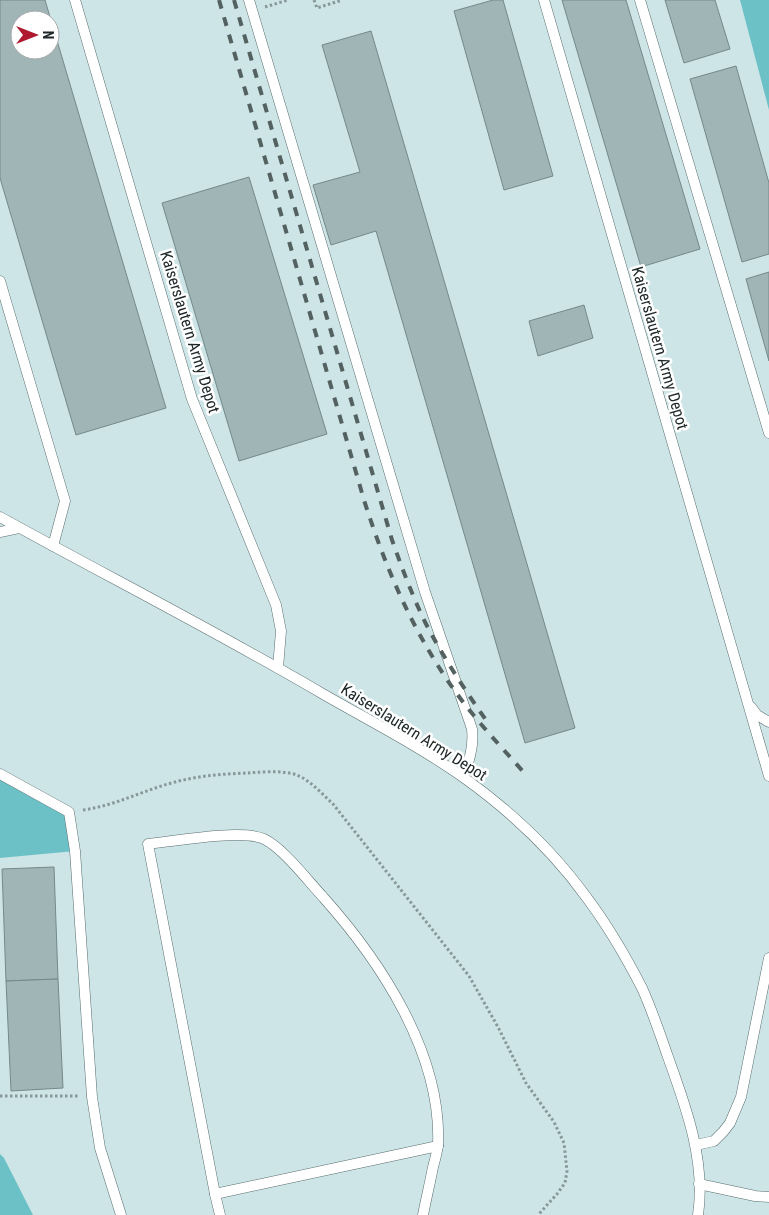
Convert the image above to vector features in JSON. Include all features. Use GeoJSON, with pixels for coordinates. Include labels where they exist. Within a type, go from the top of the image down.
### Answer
{"type":"FeatureCollection","features":[{"type":"Feature","properties":{"kind":"lane","name":"Kaiserslautern Army Depot"},"geometry":{"type":"LineString","coordinates":[[76,0],[192,399],[276,605],[281,631],[278,668]]}},
{"type":"Feature","properties":{"kind":"lane","name":"Kaiserslautern Army Depot"},"geometry":{"type":"LineString","coordinates":[[544,0],[769,776]]}},
{"type":"Feature","properties":{"kind":"lane"},"geometry":{"type":"LineString","coordinates":[[640,0],[769,433]]}},
{"type":"Feature","properties":{"kind":"lane"},"geometry":{"type":"LineString","coordinates":[[251,5],[425,592],[472,729],[471,755],[463,777]]}},
{"type":"Feature","properties":{"kind":"lane"},"geometry":{"type":"LineString","coordinates":[[0,281],[65,500],[53,546]]}},
{"type":"Feature","properties":{"kind":"lane","name":"Kaiserslautern Army Depot"},"geometry":{"type":"LineString","coordinates":[[0,517],[278,668],[422,750],[495,801],[556,861],[587,897],[609,930],[643,990],[675,1078],[696,1145],[700,1200],[698,1215]]}},
{"type":"Feature","properties":{"kind":"lane"},"geometry":{"type":"LineString","coordinates":[[0,532],[20,528]]}},
{"type":"Feature","properties":{"kind":"lane"},"geometry":{"type":"LineString","coordinates":[[748,705],[757,715],[769,722]]}},
{"type":"Feature","properties":{"kind":"lane"},"geometry":{"type":"LineString","coordinates":[[0,774],[69,812],[75,851],[92,1096],[100,1148],[121,1215]]}},
{"type":"Feature","properties":{"kind":"lane"},"geometry":{"type":"LineString","coordinates":[[220,1215],[148,844],[246,834],[264,839],[281,851],[343,919],[398,998],[415,1032],[429,1076],[437,1111],[438,1146],[423,1215]]}},
{"type":"Feature","properties":{"kind":"lane"},"geometry":{"type":"LineString","coordinates":[[696,1145],[714,1141],[723,1132],[730,1123],[741,1097],[769,958]]}},
{"type":"Feature","properties":{"kind":"lane"},"geometry":{"type":"LineString","coordinates":[[215,1194],[438,1146]]}},
{"type":"Feature","properties":{"kind":"lane"},"geometry":{"type":"LineString","coordinates":[[699,1184],[755,1196],[769,1197]]}},
{"type":"Feature","properties":{"kind":"path"},"geometry":{"type":"LineString","coordinates":[[251,5],[288,0]]}},
{"type":"Feature","properties":{"kind":"path"},"geometry":{"type":"LineString","coordinates":[[314,0],[317,8],[342,0]]}},
{"type":"Feature","properties":{"kind":"path"},"geometry":{"type":"LineString","coordinates":[[69,812],[122,800],[168,783],[209,775],[282,772],[298,776],[310,784],[333,804],[469,976],[498,1027],[526,1083],[554,1122],[564,1143],[567,1171],[565,1183],[538,1215]]}},
{"type":"Feature","properties":{"kind":"path"},"geometry":{"type":"LineString","coordinates":[[0,1096],[92,1096]]}},
{"type":"Feature","properties":{"kind":"shaded area"},"geometry":{"type":"Polygon","coordinates":[[[740,0],[769,0],[769,110],[740,0]]]}},
{"type":"Feature","properties":{"kind":"shaded area"},"geometry":{"type":"Polygon","coordinates":[[[0,774],[69,812],[75,851],[0,858],[0,774]]]}},
{"type":"Feature","properties":{"kind":"shaded area"},"geometry":{"type":"Polygon","coordinates":[[[0,1154],[4,1158],[33,1215],[0,1215],[0,1154]]]}},
{"type":"Feature","properties":{"kind":"building"},"geometry":{"type":"Polygon","coordinates":[[[0,0],[45,0],[48,10],[10,10],[10,60],[60,60],[60,51],[166,408],[76,435],[0,178],[0,0]]]}},
{"type":"Feature","properties":{"kind":"building"},"geometry":{"type":"Polygon","coordinates":[[[493,0],[503,0],[553,176],[504,190],[454,11],[493,0]]]}},
{"type":"Feature","properties":{"kind":"building"},"geometry":{"type":"Polygon","coordinates":[[[562,0],[626,0],[700,249],[641,267],[562,0]]]}},
{"type":"Feature","properties":{"kind":"building"},"geometry":{"type":"Polygon","coordinates":[[[665,0],[715,0],[730,49],[684,63],[665,0]]]}},
{"type":"Feature","properties":{"kind":"building"},"geometry":{"type":"Polygon","coordinates":[[[371,31],[575,728],[525,743],[376,231],[331,245],[313,185],[360,172],[322,45],[371,31]]]}},
{"type":"Feature","properties":{"kind":"building"},"geometry":{"type":"Polygon","coordinates":[[[736,66],[769,183],[769,254],[742,262],[690,79],[736,66]]]}},
{"type":"Feature","properties":{"kind":"building"},"geometry":{"type":"Polygon","coordinates":[[[249,177],[327,434],[239,461],[162,203],[249,177]]]}},
{"type":"Feature","properties":{"kind":"building"},"geometry":{"type":"Polygon","coordinates":[[[769,272],[769,361],[746,279],[769,272]]]}},
{"type":"Feature","properties":{"kind":"building"},"geometry":{"type":"Polygon","coordinates":[[[584,305],[593,338],[538,356],[529,321],[584,305]]]}},
{"type":"Feature","properties":{"kind":"building"},"geometry":{"type":"Polygon","coordinates":[[[54,867],[58,979],[6,981],[2,869],[54,867]]]}},
{"type":"Feature","properties":{"kind":"building"},"geometry":{"type":"Polygon","coordinates":[[[58,979],[63,1088],[11,1091],[6,981],[58,979]]]}},
{"type":"Feature","properties":{"kind":"railway"},"geometry":{"type":"LineString","coordinates":[[219,0],[364,500],[393,580],[418,631],[446,679],[478,721],[528,777]]}},
{"type":"Feature","properties":{"kind":"railway"},"geometry":{"type":"LineString","coordinates":[[234,0],[392,540],[425,622],[439,648],[488,723]]}}]}
